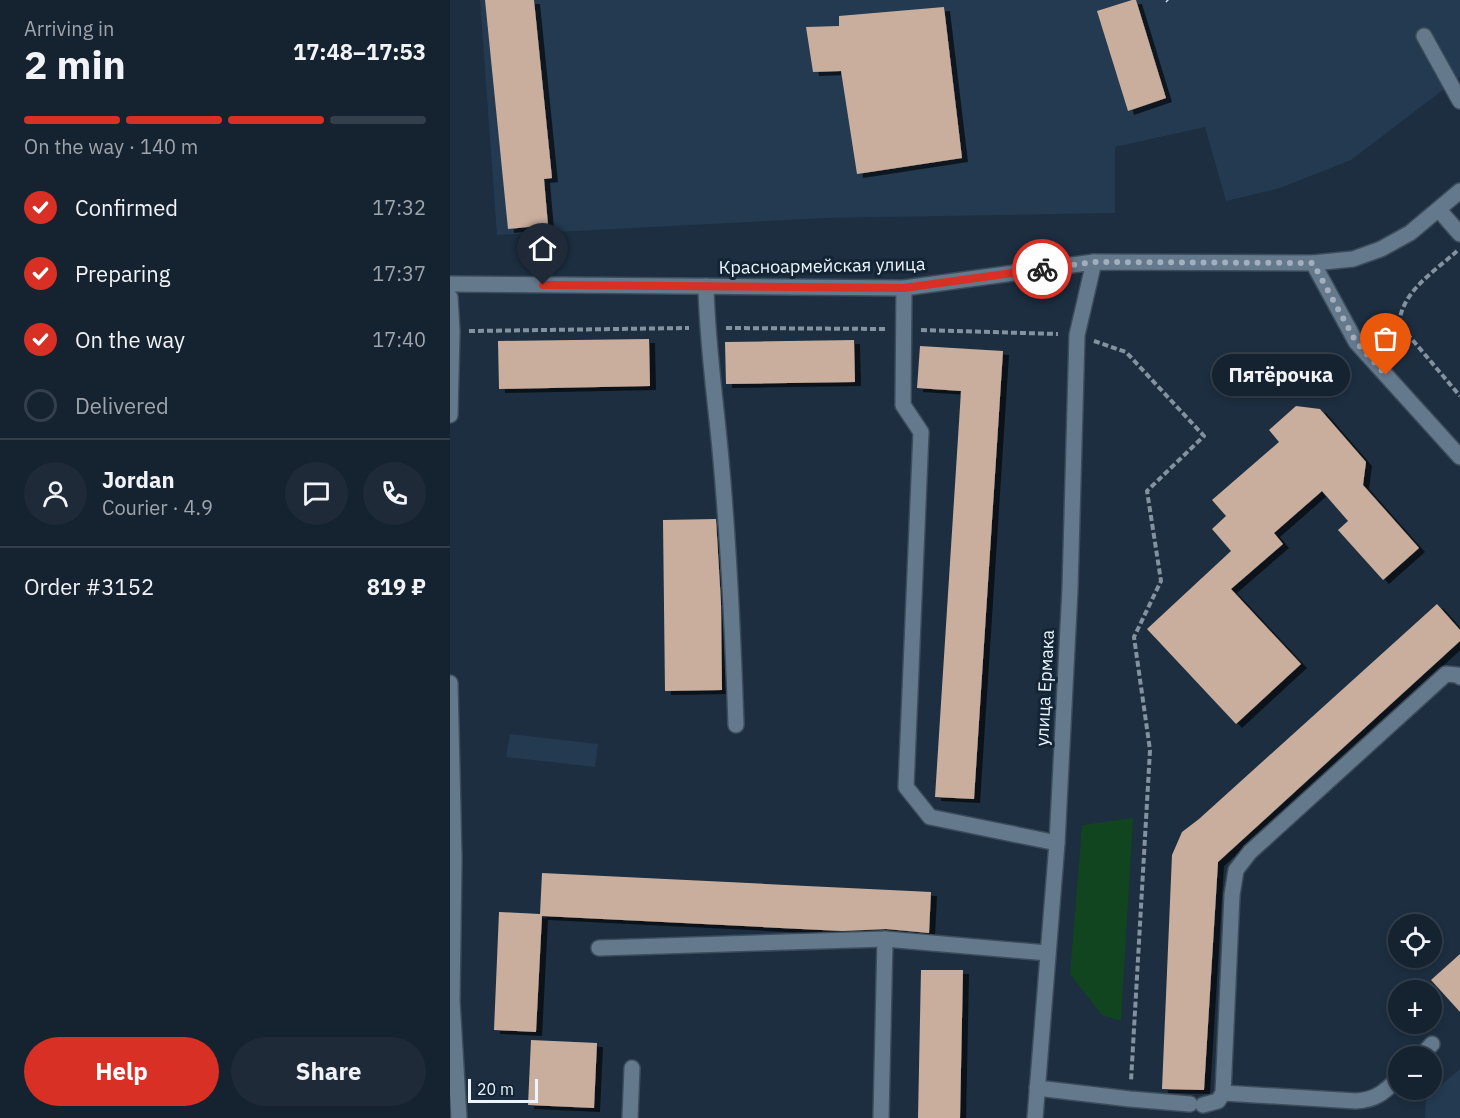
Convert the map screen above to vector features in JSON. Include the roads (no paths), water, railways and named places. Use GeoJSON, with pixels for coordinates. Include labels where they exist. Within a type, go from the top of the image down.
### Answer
{"type":"FeatureCollection","features":[{"type":"Feature","properties":{"kind":"street"},"geometry":{"type":"LineString","coordinates":[[1424,36],[1460,101]]}},
{"type":"Feature","properties":{"kind":"street","name":"Красноармейская улица"},"geometry":{"type":"LineString","coordinates":[[450,284],[904,288],[1094,262],[1313,263],[1353,259],[1381,249],[1410,233],[1460,191]]}},
{"type":"Feature","properties":{"kind":"street"},"geometry":{"type":"LineString","coordinates":[[1439,210],[1460,234]]}},
{"type":"Feature","properties":{"kind":"street","name":"улица Ермака"},"geometry":{"type":"LineString","coordinates":[[1035,1118],[1057,843],[1070,589],[1077,334],[1094,262]]}},
{"type":"Feature","properties":{"kind":"street"},"geometry":{"type":"LineString","coordinates":[[1313,263],[1356,342],[1460,457]]}},
{"type":"Feature","properties":{"kind":"street"},"geometry":{"type":"LineString","coordinates":[[706,286],[707,327],[731,577],[736,725]]}},
{"type":"Feature","properties":{"kind":"street"},"geometry":{"type":"LineString","coordinates":[[904,288],[903,405],[921,432],[906,788],[930,817],[1057,843]]}},
{"type":"Feature","properties":{"kind":"street"},"geometry":{"type":"LineString","coordinates":[[450,297],[452,331],[450,415]]}},
{"type":"Feature","properties":{"kind":"street"},"geometry":{"type":"LineString","coordinates":[[1037,1088],[1196,1105],[1218,1101],[1223,1093],[1232,895],[1236,870],[1250,852],[1446,674],[1460,677]]}},
{"type":"Feature","properties":{"kind":"street"},"geometry":{"type":"LineString","coordinates":[[450,683],[454,859],[451,1001],[459,1118]]}},
{"type":"Feature","properties":{"kind":"street"},"geometry":{"type":"LineString","coordinates":[[599,948],[885,939],[1048,953]]}},
{"type":"Feature","properties":{"kind":"street"},"geometry":{"type":"LineString","coordinates":[[881,1118],[885,939]]}},
{"type":"Feature","properties":{"kind":"street"},"geometry":{"type":"LineString","coordinates":[[630,1118],[632,1068]]}},
{"type":"Feature","properties":{"kind":"street"},"geometry":{"type":"LineString","coordinates":[[1223,1093],[1356,1101],[1371,1100],[1388,1087]]}},
{"type":"Feature","properties":{"kind":"place","name":"Пятёрочка"},"geometry":{"type":"Point","coordinates":[1386,375]}}]}
